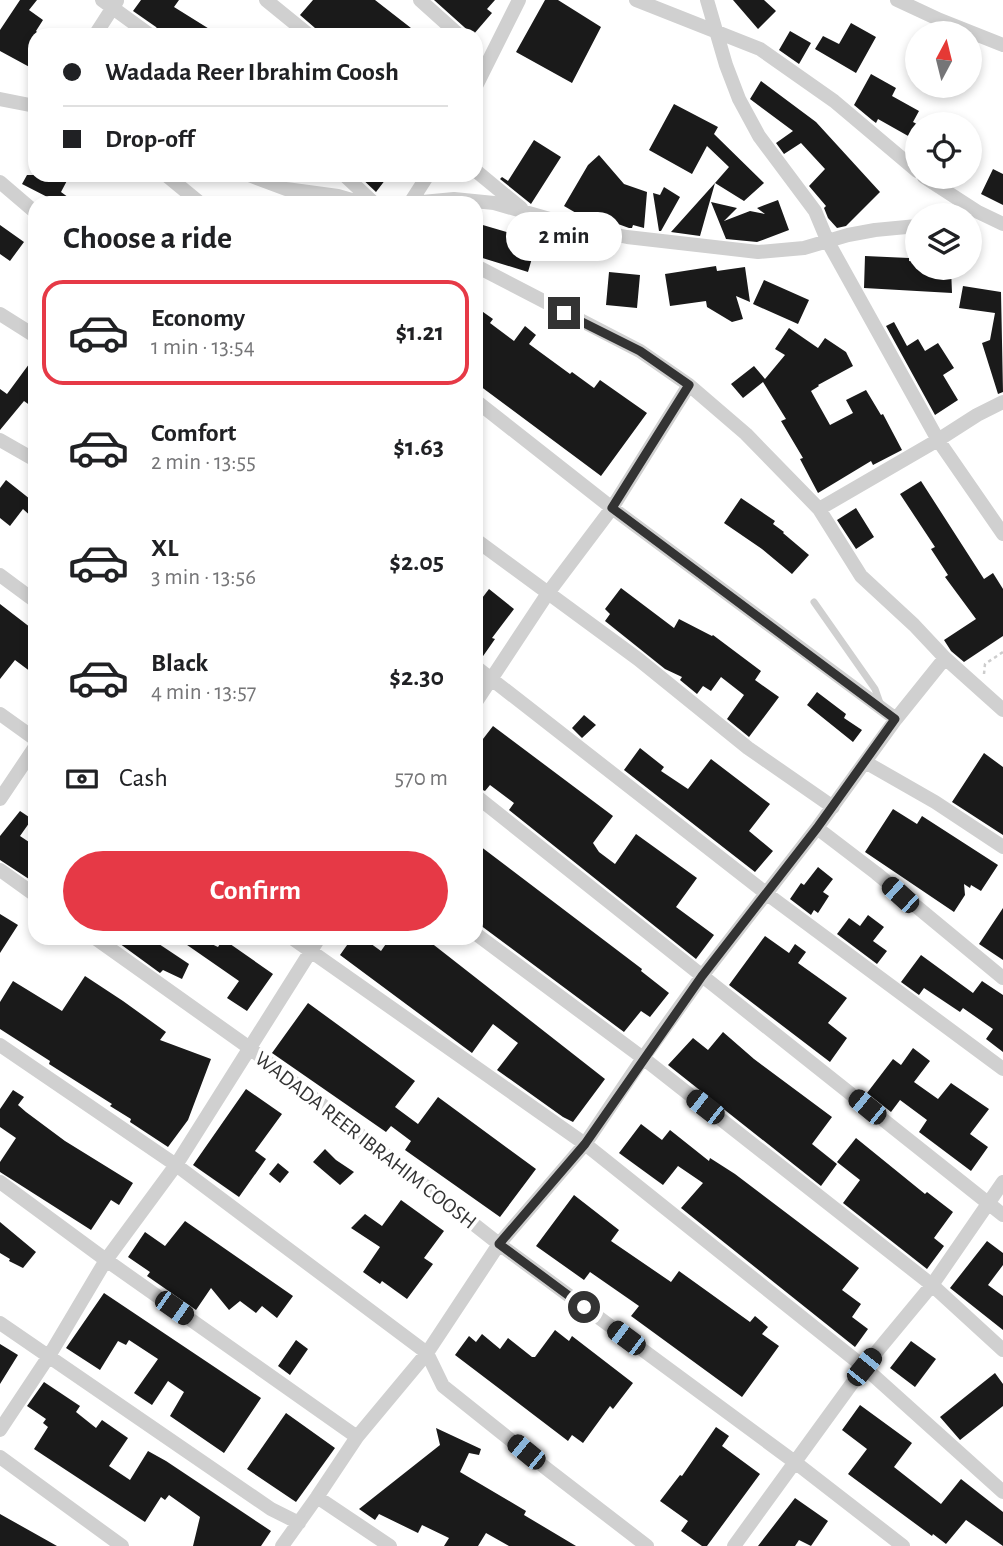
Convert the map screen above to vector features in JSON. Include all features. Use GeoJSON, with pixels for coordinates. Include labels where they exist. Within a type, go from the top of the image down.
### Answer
{"type":"FeatureCollection","features":[{"type":"Feature","properties":{"kind":"street"},"geometry":{"type":"LineString","coordinates":[[266,0],[300,28]]}},
{"type":"Feature","properties":{"kind":"street"},"geometry":{"type":"LineString","coordinates":[[420,0],[452,28]]}},
{"type":"Feature","properties":{"kind":"street"},"geometry":{"type":"LineString","coordinates":[[483,71],[519,0]]}},
{"type":"Feature","properties":{"kind":"street"},"geometry":{"type":"LineString","coordinates":[[636,0],[760,49],[852,116],[905,161]]}},
{"type":"Feature","properties":{"kind":"street"},"geometry":{"type":"LineString","coordinates":[[708,0],[726,65],[739,99],[759,136],[815,211],[828,242],[938,440],[1003,534]]}},
{"type":"Feature","properties":{"kind":"street"},"geometry":{"type":"LineString","coordinates":[[897,0],[1003,45]]}},
{"type":"Feature","properties":{"kind":"street"},"geometry":{"type":"LineString","coordinates":[[98,28],[111,3],[141,28]]}},
{"type":"Feature","properties":{"kind":"street"},"geometry":{"type":"LineString","coordinates":[[483,55],[488,60]]}},
{"type":"Feature","properties":{"kind":"street"},"geometry":{"type":"LineString","coordinates":[[0,99],[28,105]]}},
{"type":"Feature","properties":{"kind":"street"},"geometry":{"type":"LineString","coordinates":[[483,177],[530,215]]}},
{"type":"Feature","properties":{"kind":"street"},"geometry":{"type":"LineString","coordinates":[[0,182],[28,206]]}},
{"type":"Feature","properties":{"kind":"street"},"geometry":{"type":"LineString","coordinates":[[174,182],[192,196]]}},
{"type":"Feature","properties":{"kind":"street"},"geometry":{"type":"LineString","coordinates":[[268,182],[286,189],[332,196]]}},
{"type":"Feature","properties":{"kind":"street"},"geometry":{"type":"LineString","coordinates":[[352,182],[366,196]]}},
{"type":"Feature","properties":{"kind":"street"},"geometry":{"type":"LineString","coordinates":[[940,189],[958,203]]}},
{"type":"Feature","properties":{"kind":"street"},"geometry":{"type":"LineString","coordinates":[[483,201],[627,237],[758,253],[791,250],[848,235],[905,228]]}},
{"type":"Feature","properties":{"kind":"street"},"geometry":{"type":"LineString","coordinates":[[982,217],[1003,224]]}},
{"type":"Feature","properties":{"kind":"street"},"geometry":{"type":"LineString","coordinates":[[483,270],[640,351],[689,385],[746,434],[819,509],[861,576],[1003,710]]}},
{"type":"Feature","properties":{"kind":"street"},"geometry":{"type":"LineString","coordinates":[[0,314],[28,332]]}},
{"type":"Feature","properties":{"kind":"street"},"geometry":{"type":"LineString","coordinates":[[483,691],[548,593],[612,508],[689,385]]}},
{"type":"Feature","properties":{"kind":"street"},"geometry":{"type":"LineString","coordinates":[[819,509],[1003,402]]}},
{"type":"Feature","properties":{"kind":"street"},"geometry":{"type":"LineString","coordinates":[[483,407],[612,508],[895,719]]}},
{"type":"Feature","properties":{"kind":"street"},"geometry":{"type":"LineString","coordinates":[[0,440],[28,456]]}},
{"type":"Feature","properties":{"kind":"street"},"geometry":{"type":"LineString","coordinates":[[483,545],[638,659],[748,748],[833,807]]}},
{"type":"Feature","properties":{"kind":"street"},"geometry":{"type":"LineString","coordinates":[[0,575],[28,596]]}},
{"type":"Feature","properties":{"kind":"street"},"geometry":{"type":"LineString","coordinates":[[282,1546],[357,1437],[427,1353],[499,1244],[585,1144],[702,976],[833,807],[895,719],[945,657]]}},
{"type":"Feature","properties":{"kind":"street"},"geometry":{"type":"LineString","coordinates":[[483,672],[767,894],[1003,1069]]}},
{"type":"Feature","properties":{"kind":"street"},"geometry":{"type":"LineString","coordinates":[[0,714],[28,734]]}},
{"type":"Feature","properties":{"kind":"street"},"geometry":{"type":"LineString","coordinates":[[0,799],[28,757]]}},
{"type":"Feature","properties":{"kind":"street"},"geometry":{"type":"LineString","coordinates":[[865,762],[935,802],[1003,847]]}},
{"type":"Feature","properties":{"kind":"street"},"geometry":{"type":"LineString","coordinates":[[483,802],[1003,1215]]}},
{"type":"Feature","properties":{"kind":"street"},"geometry":{"type":"LineString","coordinates":[[817,828],[1003,978]]}},
{"type":"Feature","properties":{"kind":"street"},"geometry":{"type":"LineString","coordinates":[[0,870],[28,890]]}},
{"type":"Feature","properties":{"kind":"street"},"geometry":{"type":"LineString","coordinates":[[483,939],[643,1058],[932,1285],[1003,1350]]}},
{"type":"Feature","properties":{"kind":"street","name":"WADADA REER IBRAHIM COOSH"},"geometry":{"type":"LineString","coordinates":[[105,945],[251,1049],[499,1244],[796,1463],[903,1546]]}},
{"type":"Feature","properties":{"kind":"street"},"geometry":{"type":"LineString","coordinates":[[302,945],[585,1144],[864,1367],[1003,1492]]}},
{"type":"Feature","properties":{"kind":"street"},"geometry":{"type":"LineString","coordinates":[[0,1430],[49,1356],[106,1260],[176,1165],[315,945]]}},
{"type":"Feature","properties":{"kind":"street"},"geometry":{"type":"LineString","coordinates":[[0,1045],[176,1165],[427,1353],[443,1385],[648,1546]]}},
{"type":"Feature","properties":{"kind":"street"},"geometry":{"type":"LineString","coordinates":[[0,1182],[357,1437]]}},
{"type":"Feature","properties":{"kind":"street"},"geometry":{"type":"LineString","coordinates":[[734,1546],[864,1367],[932,1285],[1003,1182]]}},
{"type":"Feature","properties":{"kind":"street"},"geometry":{"type":"LineString","coordinates":[[0,1323],[271,1509],[299,1522]]}},
{"type":"Feature","properties":{"kind":"street"},"geometry":{"type":"LineString","coordinates":[[0,1457],[122,1546]]}},
{"type":"Feature","properties":{"kind":"street"},"geometry":{"type":"LineString","coordinates":[[317,1497],[390,1546]]}},
{"type":"Feature","properties":{"kind":"lane"},"geometry":{"type":"LineString","coordinates":[[814,602],[875,689],[883,710]]}},
{"type":"Feature","properties":{"kind":"path"},"geometry":{"type":"LineString","coordinates":[[983,691],[985,664],[1003,652]]}},
{"type":"Feature","properties":{"kind":"building"},"geometry":{"type":"Polygon","coordinates":[[[20,0],[37,0],[29,10],[43,20],[38,28],[28,28],[28,66],[0,51],[0,30],[20,0]]]}},
{"type":"Feature","properties":{"kind":"building"},"geometry":{"type":"Polygon","coordinates":[[[141,0],[179,0],[174,7],[208,28],[157,28],[133,11],[141,0]]]}},
{"type":"Feature","properties":{"kind":"building"},"geometry":{"type":"Polygon","coordinates":[[[313,0],[375,0],[411,28],[315,28],[300,15],[313,0]]]}},
{"type":"Feature","properties":{"kind":"building"},"geometry":{"type":"Polygon","coordinates":[[[434,0],[495,0],[487,9],[492,13],[479,28],[465,28],[434,0]]]}},
{"type":"Feature","properties":{"kind":"building"},"geometry":{"type":"Polygon","coordinates":[[[545,0],[558,0],[601,27],[572,83],[516,52],[545,0]]]}},
{"type":"Feature","properties":{"kind":"building"},"geometry":{"type":"Polygon","coordinates":[[[733,0],[764,0],[776,11],[758,29],[733,0]]]}},
{"type":"Feature","properties":{"kind":"building"},"geometry":{"type":"Polygon","coordinates":[[[851,23],[876,37],[856,73],[815,49],[823,36],[839,44],[851,23]]]}},
{"type":"Feature","properties":{"kind":"building"},"geometry":{"type":"Polygon","coordinates":[[[790,31],[811,43],[799,64],[779,50],[790,31]]]}},
{"type":"Feature","properties":{"kind":"building"},"geometry":{"type":"Polygon","coordinates":[[[871,74],[896,88],[892,96],[919,111],[905,112],[905,134],[878,119],[876,123],[854,105],[871,74]]]}},
{"type":"Feature","properties":{"kind":"building"},"geometry":{"type":"Polygon","coordinates":[[[761,81],[816,122],[880,192],[846,226],[837,228],[828,218],[824,208],[826,206],[809,186],[825,169],[801,143],[784,154],[776,143],[793,131],[750,99],[761,81]]]}},
{"type":"Feature","properties":{"kind":"building"},"geometry":{"type":"Polygon","coordinates":[[[674,104],[718,127],[714,134],[764,183],[744,201],[715,183],[729,167],[707,146],[692,174],[649,150],[674,104]]]}},
{"type":"Feature","properties":{"kind":"building"},"geometry":{"type":"Polygon","coordinates":[[[534,140],[561,157],[531,204],[500,179],[502,177],[508,181],[534,140]]]}},
{"type":"Feature","properties":{"kind":"building"},"geometry":{"type":"Polygon","coordinates":[[[599,155],[624,184],[647,192],[644,228],[633,225],[629,228],[585,212],[583,217],[564,206],[588,165],[599,155]]]}},
{"type":"Feature","properties":{"kind":"building"},"geometry":{"type":"Polygon","coordinates":[[[993,169],[1003,174],[1003,205],[981,194],[993,169]]]}},
{"type":"Feature","properties":{"kind":"building"},"geometry":{"type":"Polygon","coordinates":[[[27,175],[28,182],[66,182],[61,192],[66,196],[45,196],[22,184],[27,175]]]}},
{"type":"Feature","properties":{"kind":"building"},"geometry":{"type":"Polygon","coordinates":[[[365,182],[384,182],[376,192],[365,182]]]}},
{"type":"Feature","properties":{"kind":"building"},"geometry":{"type":"Polygon","coordinates":[[[715,183],[700,236],[671,232],[715,183]]]}},
{"type":"Feature","properties":{"kind":"building"},"geometry":{"type":"Polygon","coordinates":[[[664,187],[680,197],[659,231],[653,193],[660,195],[664,187]]]}},
{"type":"Feature","properties":{"kind":"building"},"geometry":{"type":"Polygon","coordinates":[[[778,200],[789,230],[757,242],[726,239],[711,202],[737,208],[724,221],[750,211],[765,214],[757,208],[778,200]]]}},
{"type":"Feature","properties":{"kind":"building"},"geometry":{"type":"Polygon","coordinates":[[[0,225],[24,242],[10,261],[0,254],[0,225]]]}},
{"type":"Feature","properties":{"kind":"building"},"geometry":{"type":"Polygon","coordinates":[[[483,225],[537,241],[528,272],[483,258],[483,225]]]}},
{"type":"Feature","properties":{"kind":"building"},"geometry":{"type":"Polygon","coordinates":[[[865,256],[905,258],[905,280],[951,280],[952,293],[864,288],[865,256]]]}},
{"type":"Feature","properties":{"kind":"building"},"geometry":{"type":"Polygon","coordinates":[[[716,266],[717,271],[745,267],[750,302],[736,296],[743,319],[732,322],[707,307],[706,301],[670,306],[665,274],[716,266]]]}},
{"type":"Feature","properties":{"kind":"building"},"geometry":{"type":"Polygon","coordinates":[[[609,272],[640,275],[637,308],[606,305],[609,272]]]}},
{"type":"Feature","properties":{"kind":"building"},"geometry":{"type":"Polygon","coordinates":[[[764,280],[809,300],[798,324],[753,304],[764,280]]]}},
{"type":"Feature","properties":{"kind":"building"},"geometry":{"type":"Polygon","coordinates":[[[963,286],[1001,292],[1003,392],[998,394],[982,343],[990,340],[995,313],[959,308],[963,286]]]}},
{"type":"Feature","properties":{"kind":"building"},"geometry":{"type":"Polygon","coordinates":[[[483,312],[493,319],[490,323],[514,341],[525,326],[536,335],[529,344],[570,374],[572,372],[594,388],[600,380],[647,413],[601,476],[483,388],[483,312]]]}},
{"type":"Feature","properties":{"kind":"building"},"geometry":{"type":"Polygon","coordinates":[[[894,322],[907,346],[918,339],[925,351],[938,343],[954,368],[943,375],[958,400],[935,415],[886,326],[894,322]]]}},
{"type":"Feature","properties":{"kind":"building"},"geometry":{"type":"Polygon","coordinates":[[[789,328],[818,348],[825,338],[846,352],[853,366],[811,391],[830,425],[853,413],[846,400],[866,390],[881,415],[883,414],[902,450],[873,465],[871,461],[818,493],[800,459],[803,458],[781,421],[786,419],[763,382],[743,398],[731,384],[754,366],[765,379],[785,355],[775,349],[789,328]]]}},
{"type":"Feature","properties":{"kind":"building"},"geometry":{"type":"Polygon","coordinates":[[[28,366],[28,404],[24,401],[0,430],[0,389],[7,394],[28,366]]]}},
{"type":"Feature","properties":{"kind":"building"},"geometry":{"type":"Polygon","coordinates":[[[6,480],[28,497],[28,514],[23,509],[10,526],[0,518],[0,488],[6,480]]]}},
{"type":"Feature","properties":{"kind":"building"},"geometry":{"type":"Polygon","coordinates":[[[921,481],[984,579],[993,573],[1003,589],[1003,636],[964,662],[951,651],[944,640],[976,619],[945,577],[948,575],[931,549],[935,547],[900,494],[921,481]]]}},
{"type":"Feature","properties":{"kind":"building"},"geometry":{"type":"Polygon","coordinates":[[[741,498],[775,521],[773,524],[809,555],[792,574],[724,523],[741,498]]]}},
{"type":"Feature","properties":{"kind":"building"},"geometry":{"type":"Polygon","coordinates":[[[856,508],[874,537],[856,549],[837,520],[856,508]]]}},
{"type":"Feature","properties":{"kind":"building"},"geometry":{"type":"Polygon","coordinates":[[[621,588],[674,628],[679,619],[713,635],[761,671],[755,680],[779,697],[749,737],[727,719],[744,695],[721,677],[711,691],[703,686],[697,694],[680,680],[682,677],[665,669],[605,621],[610,614],[605,609],[621,588]]]}},
{"type":"Feature","properties":{"kind":"building"},"geometry":{"type":"Polygon","coordinates":[[[489,589],[514,609],[492,638],[495,639],[483,656],[483,597],[489,589]]]}},
{"type":"Feature","properties":{"kind":"building"},"geometry":{"type":"Polygon","coordinates":[[[0,604],[28,626],[28,670],[15,660],[0,679],[0,604]]]}},
{"type":"Feature","properties":{"kind":"building"},"geometry":{"type":"Polygon","coordinates":[[[817,692],[846,714],[844,718],[862,730],[853,742],[807,705],[817,692]]]}},
{"type":"Feature","properties":{"kind":"building"},"geometry":{"type":"Polygon","coordinates":[[[584,715],[596,725],[582,738],[572,728],[584,715]]]}},
{"type":"Feature","properties":{"kind":"building"},"geometry":{"type":"Polygon","coordinates":[[[493,726],[613,816],[593,843],[599,852],[615,864],[636,834],[697,878],[676,907],[714,935],[696,959],[509,810],[514,803],[490,785],[483,790],[483,739],[493,726]]]}},
{"type":"Feature","properties":{"kind":"building"},"geometry":{"type":"Polygon","coordinates":[[[640,748],[664,767],[661,771],[688,789],[711,759],[770,804],[749,831],[773,851],[755,872],[624,770],[640,748]]]}},
{"type":"Feature","properties":{"kind":"building"},"geometry":{"type":"Polygon","coordinates":[[[984,753],[1003,767],[1003,835],[952,802],[984,753]]]}},
{"type":"Feature","properties":{"kind":"building"},"geometry":{"type":"Polygon","coordinates":[[[893,809],[917,824],[922,816],[998,865],[981,891],[964,884],[965,895],[954,912],[865,852],[893,809]]]}},
{"type":"Feature","properties":{"kind":"building"},"geometry":{"type":"Polygon","coordinates":[[[20,811],[28,816],[28,825],[20,836],[28,841],[28,878],[0,860],[0,836],[20,811]]]}},
{"type":"Feature","properties":{"kind":"building"},"geometry":{"type":"Polygon","coordinates":[[[483,848],[642,969],[641,971],[669,993],[650,1017],[641,1011],[624,1032],[483,927],[483,848]]]}},
{"type":"Feature","properties":{"kind":"building"},"geometry":{"type":"Polygon","coordinates":[[[818,867],[833,879],[823,892],[829,896],[818,913],[814,910],[811,915],[790,899],[801,883],[804,885],[818,867]]]}},
{"type":"Feature","properties":{"kind":"building"},"geometry":{"type":"Polygon","coordinates":[[[1003,908],[1003,960],[979,944],[1003,908]]]}},
{"type":"Feature","properties":{"kind":"building"},"geometry":{"type":"Polygon","coordinates":[[[0,914],[18,925],[0,953],[0,914]]]}},
{"type":"Feature","properties":{"kind":"building"},"geometry":{"type":"Polygon","coordinates":[[[868,915],[884,927],[873,941],[887,951],[877,964],[837,934],[849,918],[860,926],[868,915]]]}},
{"type":"Feature","properties":{"kind":"building"},"geometry":{"type":"Polygon","coordinates":[[[765,936],[789,953],[795,944],[806,952],[798,963],[847,998],[828,1023],[847,1038],[830,1062],[729,985],[765,936]]]}},
{"type":"Feature","properties":{"kind":"building"},"geometry":{"type":"Polygon","coordinates":[[[122,945],[160,945],[189,964],[182,979],[163,970],[160,973],[122,945]]]}},
{"type":"Feature","properties":{"kind":"building"},"geometry":{"type":"Polygon","coordinates":[[[187,945],[232,945],[273,974],[247,1011],[227,998],[239,981],[187,945]]]}},
{"type":"Feature","properties":{"kind":"building"},"geometry":{"type":"Polygon","coordinates":[[[347,945],[373,945],[381,951],[385,945],[434,945],[605,1079],[573,1122],[497,1070],[518,1043],[493,1024],[472,1053],[340,955],[347,945]]]}},
{"type":"Feature","properties":{"kind":"building"},"geometry":{"type":"Polygon","coordinates":[[[921,955],[973,993],[982,981],[1003,995],[1003,1052],[986,1039],[993,1029],[963,1008],[960,1012],[924,988],[919,995],[901,982],[921,955]]]}},
{"type":"Feature","properties":{"kind":"building"},"geometry":{"type":"Polygon","coordinates":[[[85,976],[166,1032],[160,1040],[211,1059],[188,1120],[168,1147],[130,1122],[131,1119],[110,1106],[112,1104],[0,1029],[0,1002],[13,981],[62,1011],[85,976]]]}},
{"type":"Feature","properties":{"kind":"building"},"geometry":{"type":"Polygon","coordinates":[[[308,1003],[415,1081],[395,1107],[418,1124],[438,1097],[536,1169],[500,1217],[405,1150],[411,1141],[391,1126],[386,1132],[272,1053],[308,1003]]]}},
{"type":"Feature","properties":{"kind":"building"},"geometry":{"type":"Polygon","coordinates":[[[723,1032],[754,1059],[832,1117],[812,1144],[837,1164],[821,1186],[668,1065],[693,1038],[708,1050],[723,1032]]]}},
{"type":"Feature","properties":{"kind":"building"},"geometry":{"type":"Polygon","coordinates":[[[913,1048],[930,1061],[914,1082],[938,1099],[951,1083],[989,1109],[970,1134],[988,1147],[971,1171],[919,1132],[927,1120],[900,1100],[891,1112],[867,1093],[893,1059],[901,1065],[913,1048]]]}},
{"type":"Feature","properties":{"kind":"building"},"geometry":{"type":"Polygon","coordinates":[[[246,1089],[282,1114],[255,1151],[266,1159],[239,1197],[193,1165],[246,1089]]]}},
{"type":"Feature","properties":{"kind":"building"},"geometry":{"type":"Polygon","coordinates":[[[13,1090],[24,1097],[18,1105],[26,1112],[65,1141],[133,1183],[119,1205],[111,1200],[91,1230],[0,1172],[0,1162],[16,1138],[0,1127],[0,1109],[13,1090]]]}},
{"type":"Feature","properties":{"kind":"building"},"geometry":{"type":"Polygon","coordinates":[[[641,1124],[662,1140],[670,1130],[709,1161],[710,1158],[735,1174],[859,1268],[842,1290],[861,1304],[852,1317],[868,1329],[855,1347],[681,1208],[703,1183],[678,1166],[663,1185],[619,1153],[641,1124]]]}},
{"type":"Feature","properties":{"kind":"building"},"geometry":{"type":"Polygon","coordinates":[[[856,1138],[925,1194],[927,1192],[953,1212],[934,1238],[944,1246],[927,1269],[843,1203],[860,1180],[837,1162],[856,1138]]]}},
{"type":"Feature","properties":{"kind":"building"},"geometry":{"type":"Polygon","coordinates":[[[325,1149],[354,1172],[340,1185],[313,1162],[325,1149]]]}},
{"type":"Feature","properties":{"kind":"building"},"geometry":{"type":"Polygon","coordinates":[[[278,1163],[289,1172],[280,1183],[269,1174],[278,1163]]]}},
{"type":"Feature","properties":{"kind":"building"},"geometry":{"type":"Polygon","coordinates":[[[574,1195],[619,1230],[611,1241],[671,1282],[679,1271],[750,1322],[755,1316],[768,1327],[762,1334],[779,1346],[742,1397],[631,1316],[639,1306],[590,1272],[584,1280],[536,1246],[574,1195]]]}},
{"type":"Feature","properties":{"kind":"building"},"geometry":{"type":"Polygon","coordinates":[[[401,1200],[444,1231],[424,1258],[433,1264],[407,1299],[382,1281],[380,1284],[363,1272],[380,1247],[351,1228],[365,1214],[382,1226],[401,1200]]]}},
{"type":"Feature","properties":{"kind":"building"},"geometry":{"type":"Polygon","coordinates":[[[185,1221],[293,1296],[277,1318],[262,1306],[256,1313],[240,1301],[229,1310],[211,1288],[196,1310],[147,1276],[150,1272],[128,1257],[145,1232],[165,1246],[185,1221]]]}},
{"type":"Feature","properties":{"kind":"building"},"geometry":{"type":"Polygon","coordinates":[[[0,1222],[36,1252],[23,1268],[0,1253],[0,1222]]]}},
{"type":"Feature","properties":{"kind":"building"},"geometry":{"type":"Polygon","coordinates":[[[987,1241],[1003,1253],[1003,1265],[988,1285],[1003,1296],[1003,1330],[950,1288],[987,1241]]]}},
{"type":"Feature","properties":{"kind":"building"},"geometry":{"type":"Polygon","coordinates":[[[104,1293],[261,1398],[224,1453],[170,1416],[184,1392],[168,1381],[152,1405],[134,1393],[158,1359],[129,1340],[126,1345],[118,1341],[100,1370],[66,1348],[104,1293]]]}},
{"type":"Feature","properties":{"kind":"building"},"geometry":{"type":"Polygon","coordinates":[[[555,1330],[569,1341],[572,1336],[633,1383],[613,1409],[610,1406],[583,1443],[572,1435],[568,1441],[455,1355],[469,1336],[476,1342],[482,1334],[500,1349],[508,1338],[535,1357],[555,1330]]]}},
{"type":"Feature","properties":{"kind":"building"},"geometry":{"type":"Polygon","coordinates":[[[296,1340],[308,1349],[290,1375],[278,1366],[296,1340]]]}},
{"type":"Feature","properties":{"kind":"building"},"geometry":{"type":"Polygon","coordinates":[[[911,1341],[936,1359],[915,1387],[890,1368],[911,1341]]]}},
{"type":"Feature","properties":{"kind":"building"},"geometry":{"type":"Polygon","coordinates":[[[0,1344],[18,1355],[0,1384],[0,1344]]]}},
{"type":"Feature","properties":{"kind":"building"},"geometry":{"type":"Polygon","coordinates":[[[995,1373],[1003,1384],[1003,1406],[960,1440],[940,1417],[995,1373]]]}},
{"type":"Feature","properties":{"kind":"building"},"geometry":{"type":"Polygon","coordinates":[[[44,1382],[80,1406],[76,1412],[96,1428],[102,1420],[128,1438],[109,1466],[130,1480],[148,1451],[271,1531],[261,1546],[193,1546],[200,1517],[169,1495],[165,1500],[161,1497],[145,1522],[34,1449],[48,1427],[43,1423],[46,1419],[27,1406],[44,1382]]]}},
{"type":"Feature","properties":{"kind":"building"},"geometry":{"type":"Polygon","coordinates":[[[860,1405],[912,1443],[894,1467],[941,1504],[961,1479],[1003,1512],[1003,1546],[966,1520],[946,1544],[848,1474],[867,1449],[842,1430],[860,1405]]]}},
{"type":"Feature","properties":{"kind":"building"},"geometry":{"type":"Polygon","coordinates":[[[286,1413],[335,1448],[296,1502],[247,1469],[286,1413]]]}},
{"type":"Feature","properties":{"kind":"building"},"geometry":{"type":"Polygon","coordinates":[[[716,1427],[729,1436],[722,1446],[760,1474],[707,1546],[702,1546],[681,1531],[688,1521],[660,1501],[680,1475],[682,1476],[716,1427]]]}},
{"type":"Feature","properties":{"kind":"building"},"geometry":{"type":"Polygon","coordinates":[[[436,1428],[481,1449],[479,1455],[469,1453],[460,1472],[526,1511],[524,1515],[576,1546],[509,1546],[486,1533],[478,1546],[444,1546],[449,1538],[422,1525],[418,1533],[379,1514],[375,1520],[359,1509],[440,1445],[436,1428]]]}},
{"type":"Feature","properties":{"kind":"building"},"geometry":{"type":"Polygon","coordinates":[[[795,1498],[828,1521],[811,1546],[799,1540],[795,1546],[758,1546],[795,1498]]]}},
{"type":"Feature","properties":{"kind":"building"},"geometry":{"type":"Polygon","coordinates":[[[0,1514],[57,1546],[0,1546],[0,1514]]]}},
{"type":"Feature","properties":{"kind":"route"},"geometry":{"type":"LineString","coordinates":[[564,313],[640,351],[689,385],[612,508],[895,719],[817,828],[702,976],[585,1144],[499,1244],[584,1307]]}}]}
